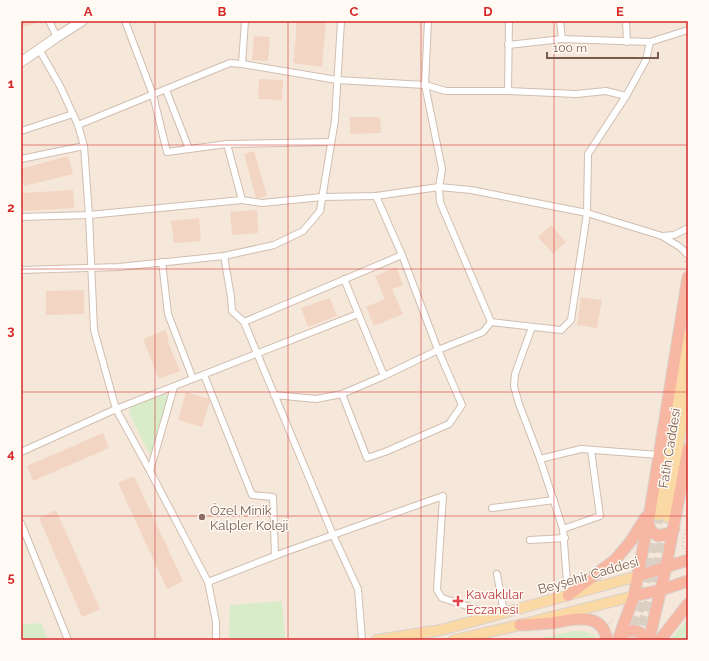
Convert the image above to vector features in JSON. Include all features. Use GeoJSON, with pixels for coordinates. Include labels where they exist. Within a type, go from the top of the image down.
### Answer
{"type":"FeatureCollection","features":[{"type":"Feature","properties":{"kind":"highway"},"geometry":{"type":"LineString","coordinates":[[618,639],[634,596],[638,576],[656,516],[659,455],[688,277]]}},
{"type":"Feature","properties":{"kind":"highway"},"geometry":{"type":"LineString","coordinates":[[649,640],[674,530],[688,448]]}},
{"type":"Feature","properties":{"kind":"highway"},"geometry":{"type":"LineString","coordinates":[[682,488],[688,506]]}},
{"type":"Feature","properties":{"kind":"highway"},"geometry":{"type":"LineString","coordinates":[[656,516],[651,531],[658,536],[668,534],[674,530]]}},
{"type":"Feature","properties":{"kind":"highway"},"geometry":{"type":"LineString","coordinates":[[568,595],[615,560],[631,541],[656,516]]}},
{"type":"Feature","properties":{"kind":"highway","name":"Beyşehir Caddesi"},"geometry":{"type":"LineString","coordinates":[[638,576],[687,561]]}},
{"type":"Feature","properties":{"kind":"highway"},"geometry":{"type":"LineString","coordinates":[[634,596],[661,590],[688,581]]}},
{"type":"Feature","properties":{"kind":"highway"},"geometry":{"type":"LineString","coordinates":[[660,640],[688,604]]}},
{"type":"Feature","properties":{"kind":"highway"},"geometry":{"type":"LineString","coordinates":[[520,625],[588,619],[595,621],[602,627],[607,640]]}},
{"type":"Feature","properties":{"kind":"highway"},"geometry":{"type":"LineString","coordinates":[[618,639],[626,631],[634,630],[642,634],[646,640]]}},
{"type":"Feature","properties":{"kind":"main road","name":"Fatih Caddesi"},"geometry":{"type":"LineString","coordinates":[[656,516],[688,335]]}},
{"type":"Feature","properties":{"kind":"main road","name":"Fatih Caddesi"},"geometry":{"type":"LineString","coordinates":[[656,516],[688,384]]}},
{"type":"Feature","properties":{"kind":"main road","name":"Beyşehir Caddesi"},"geometry":{"type":"LineString","coordinates":[[377,640],[441,630],[638,576]]}},
{"type":"Feature","properties":{"kind":"main road"},"geometry":{"type":"LineString","coordinates":[[594,588],[598,590],[601,596],[597,605]]}},
{"type":"Feature","properties":{"kind":"main road"},"geometry":{"type":"LineString","coordinates":[[454,640],[634,596]]}},
{"type":"Feature","properties":{"kind":"street"},"geometry":{"type":"LineString","coordinates":[[49,21],[57,37]]}},
{"type":"Feature","properties":{"kind":"street"},"geometry":{"type":"LineString","coordinates":[[21,62],[82,21]]}},
{"type":"Feature","properties":{"kind":"street"},"geometry":{"type":"LineString","coordinates":[[125,21],[153,95],[167,152],[227,144],[331,142]]}},
{"type":"Feature","properties":{"kind":"street"},"geometry":{"type":"LineString","coordinates":[[242,64],[245,21]]}},
{"type":"Feature","properties":{"kind":"street"},"geometry":{"type":"LineString","coordinates":[[21,270],[119,267],[224,256],[274,245],[303,231],[320,211],[335,120],[341,21]]}},
{"type":"Feature","properties":{"kind":"street"},"geometry":{"type":"LineString","coordinates":[[428,21],[425,85],[442,169],[438,186],[440,202],[491,322]]}},
{"type":"Feature","properties":{"kind":"street"},"geometry":{"type":"LineString","coordinates":[[508,21],[508,91]]}},
{"type":"Feature","properties":{"kind":"street"},"geometry":{"type":"LineString","coordinates":[[560,21],[562,39]]}},
{"type":"Feature","properties":{"kind":"street"},"geometry":{"type":"LineString","coordinates":[[626,21],[627,42]]}},
{"type":"Feature","properties":{"kind":"street"},"geometry":{"type":"LineString","coordinates":[[508,44],[562,39],[650,42],[688,30]]}},
{"type":"Feature","properties":{"kind":"street"},"geometry":{"type":"LineString","coordinates":[[491,322],[561,330],[570,320],[587,213],[588,154],[626,96],[646,60],[650,42]]}},
{"type":"Feature","properties":{"kind":"street"},"geometry":{"type":"LineString","coordinates":[[39,49],[60,86],[73,114],[84,146],[89,215],[94,330],[116,409],[208,582],[216,622],[216,640]]}},
{"type":"Feature","properties":{"kind":"street"},"geometry":{"type":"LineString","coordinates":[[78,125],[230,63],[337,80],[425,85],[446,92],[508,91],[576,94],[606,91],[626,96]]}},
{"type":"Feature","properties":{"kind":"street"},"geometry":{"type":"LineString","coordinates":[[166,90],[189,149]]}},
{"type":"Feature","properties":{"kind":"street"},"geometry":{"type":"LineString","coordinates":[[21,131],[73,114]]}},
{"type":"Feature","properties":{"kind":"street"},"geometry":{"type":"LineString","coordinates":[[227,144],[242,200]]}},
{"type":"Feature","properties":{"kind":"street"},"geometry":{"type":"LineString","coordinates":[[21,159],[84,146]]}},
{"type":"Feature","properties":{"kind":"street"},"geometry":{"type":"LineString","coordinates":[[21,217],[89,215],[242,200],[262,203],[322,197],[376,196],[438,186],[471,190],[587,213],[662,236],[680,247],[688,255]]}},
{"type":"Feature","properties":{"kind":"street"},"geometry":{"type":"LineString","coordinates":[[342,394],[367,458],[385,452],[449,424],[462,405],[438,350],[402,255],[376,196]]}},
{"type":"Feature","properties":{"kind":"street"},"geometry":{"type":"LineString","coordinates":[[662,236],[674,235],[688,228]]}},
{"type":"Feature","properties":{"kind":"street"},"geometry":{"type":"LineString","coordinates":[[244,322],[402,255]]}},
{"type":"Feature","properties":{"kind":"street"},"geometry":{"type":"LineString","coordinates":[[224,256],[232,311],[244,322],[333,535],[358,589],[362,640]]}},
{"type":"Feature","properties":{"kind":"street"},"geometry":{"type":"LineString","coordinates":[[162,262],[168,314],[193,379]]}},
{"type":"Feature","properties":{"kind":"street"},"geometry":{"type":"LineString","coordinates":[[344,279],[384,376]]}},
{"type":"Feature","properties":{"kind":"street"},"geometry":{"type":"LineString","coordinates":[[21,452],[116,409],[358,314]]}},
{"type":"Feature","properties":{"kind":"street"},"geometry":{"type":"LineString","coordinates":[[274,395],[316,399],[342,394],[438,350],[483,332],[491,322]]}},
{"type":"Feature","properties":{"kind":"street"},"geometry":{"type":"LineString","coordinates":[[532,327],[516,374],[514,386],[563,529],[565,538],[568,595]]}},
{"type":"Feature","properties":{"kind":"street"},"geometry":{"type":"LineString","coordinates":[[204,375],[252,495],[272,497],[275,556]]}},
{"type":"Feature","properties":{"kind":"street"},"geometry":{"type":"LineString","coordinates":[[150,471],[174,387]]}},
{"type":"Feature","properties":{"kind":"street"},"geometry":{"type":"LineString","coordinates":[[540,459],[581,449],[659,455]]}},
{"type":"Feature","properties":{"kind":"street"},"geometry":{"type":"LineString","coordinates":[[563,529],[600,516],[591,450]]}},
{"type":"Feature","properties":{"kind":"street"},"geometry":{"type":"LineString","coordinates":[[208,582],[275,556],[443,496],[437,590],[442,598],[500,614],[497,574]]}},
{"type":"Feature","properties":{"kind":"street"},"geometry":{"type":"LineString","coordinates":[[492,508],[554,500]]}},
{"type":"Feature","properties":{"kind":"street"},"geometry":{"type":"LineString","coordinates":[[21,523],[68,640]]}},
{"type":"Feature","properties":{"kind":"street"},"geometry":{"type":"LineString","coordinates":[[530,540],[565,538]]}},
{"type":"Feature","properties":{"kind":"path"},"geometry":{"type":"LineString","coordinates":[[687,561],[686,549],[682,547],[688,519]]}},
{"type":"Feature","properties":{"kind":"path"},"geometry":{"type":"LineString","coordinates":[[602,627],[620,615],[654,623]]}},
{"type":"Feature","properties":{"kind":"shaded area"},"geometry":{"type":"Polygon","coordinates":[[[21,21],[688,21],[688,640],[21,640],[21,21]]]}},
{"type":"Feature","properties":{"kind":"green space"},"geometry":{"type":"Polygon","coordinates":[[[165,394],[169,398],[152,454],[148,452],[129,413],[131,406],[165,394]]]}},
{"type":"Feature","properties":{"kind":"green space"},"geometry":{"type":"Polygon","coordinates":[[[282,601],[285,640],[229,640],[230,605],[282,601]]]}},
{"type":"Feature","properties":{"kind":"green space"},"geometry":{"type":"Polygon","coordinates":[[[688,619],[688,640],[670,640],[688,619]]]}},
{"type":"Feature","properties":{"kind":"green space"},"geometry":{"type":"Polygon","coordinates":[[[41,623],[48,640],[21,640],[21,625],[41,623]]]}},
{"type":"Feature","properties":{"kind":"green space"},"geometry":{"type":"Polygon","coordinates":[[[574,631],[590,633],[595,636],[595,640],[532,640],[574,631]]]}},
{"type":"Feature","properties":{"kind":"building"},"geometry":{"type":"Polygon","coordinates":[[[21,21],[38,21],[38,22],[21,28],[21,21]]]}},
{"type":"Feature","properties":{"kind":"building"},"geometry":{"type":"Polygon","coordinates":[[[296,21],[326,21],[322,67],[293,63],[296,21]]]}},
{"type":"Feature","properties":{"kind":"building"},"geometry":{"type":"Polygon","coordinates":[[[254,36],[270,37],[268,61],[252,60],[254,36]]]}},
{"type":"Feature","properties":{"kind":"building"},"geometry":{"type":"Polygon","coordinates":[[[259,79],[283,80],[282,100],[258,99],[259,79]]]}},
{"type":"Feature","properties":{"kind":"building"},"geometry":{"type":"Polygon","coordinates":[[[350,117],[380,117],[381,133],[350,134],[350,117]]]}},
{"type":"Feature","properties":{"kind":"building"},"geometry":{"type":"Polygon","coordinates":[[[254,151],[267,196],[260,198],[256,198],[244,154],[254,151]]]}},
{"type":"Feature","properties":{"kind":"building"},"geometry":{"type":"Polygon","coordinates":[[[68,156],[73,174],[24,186],[21,169],[68,156]]]}},
{"type":"Feature","properties":{"kind":"building"},"geometry":{"type":"Polygon","coordinates":[[[73,190],[74,208],[23,211],[22,193],[73,190]]]}},
{"type":"Feature","properties":{"kind":"building"},"geometry":{"type":"Polygon","coordinates":[[[257,210],[258,233],[232,235],[230,212],[257,210]]]}},
{"type":"Feature","properties":{"kind":"building"},"geometry":{"type":"Polygon","coordinates":[[[199,218],[201,241],[174,243],[171,221],[199,218]]]}},
{"type":"Feature","properties":{"kind":"building"},"geometry":{"type":"Polygon","coordinates":[[[551,225],[566,242],[553,254],[538,237],[551,225]]]}},
{"type":"Feature","properties":{"kind":"building"},"geometry":{"type":"Polygon","coordinates":[[[396,267],[403,285],[392,289],[403,314],[374,326],[366,307],[385,299],[375,276],[396,267]]]}},
{"type":"Feature","properties":{"kind":"building"},"geometry":{"type":"Polygon","coordinates":[[[84,290],[84,314],[46,315],[46,291],[84,290]]]}},
{"type":"Feature","properties":{"kind":"building"},"geometry":{"type":"Polygon","coordinates":[[[581,297],[602,300],[597,328],[577,325],[581,297]]]}},
{"type":"Feature","properties":{"kind":"building"},"geometry":{"type":"Polygon","coordinates":[[[330,298],[337,316],[308,327],[301,308],[330,298]]]}},
{"type":"Feature","properties":{"kind":"building"},"geometry":{"type":"Polygon","coordinates":[[[165,330],[169,339],[167,340],[180,371],[159,379],[143,339],[165,330]]]}},
{"type":"Feature","properties":{"kind":"building"},"geometry":{"type":"Polygon","coordinates":[[[186,392],[209,399],[210,401],[202,427],[178,420],[186,392]]]}},
{"type":"Feature","properties":{"kind":"building"},"geometry":{"type":"Polygon","coordinates":[[[103,433],[109,448],[33,481],[27,466],[103,433]]]}},
{"type":"Feature","properties":{"kind":"building"},"geometry":{"type":"Polygon","coordinates":[[[134,476],[183,581],[167,589],[118,483],[134,476]]]}},
{"type":"Feature","properties":{"kind":"building"},"geometry":{"type":"Polygon","coordinates":[[[56,510],[100,609],[82,617],[39,518],[56,510]]]}},
{"type":"Feature","properties":{"kind":"tunnel"},"geometry":{"type":"LineString","coordinates":[[629,640],[635,625],[643,594],[658,515]]}},
{"type":"Feature","properties":{"kind":"tunnel"},"geometry":{"type":"LineString","coordinates":[[638,640],[654,586],[667,517]]}},
{"type":"Feature","properties":{"kind":"place","name":"Özel Minik Kalpler Koleji"},"geometry":{"type":"Point","coordinates":[202,517]}},
{"type":"Feature","properties":{"kind":"place","name":"Kavaklılar Eczanesi"},"geometry":{"type":"Point","coordinates":[458,601]}}]}
